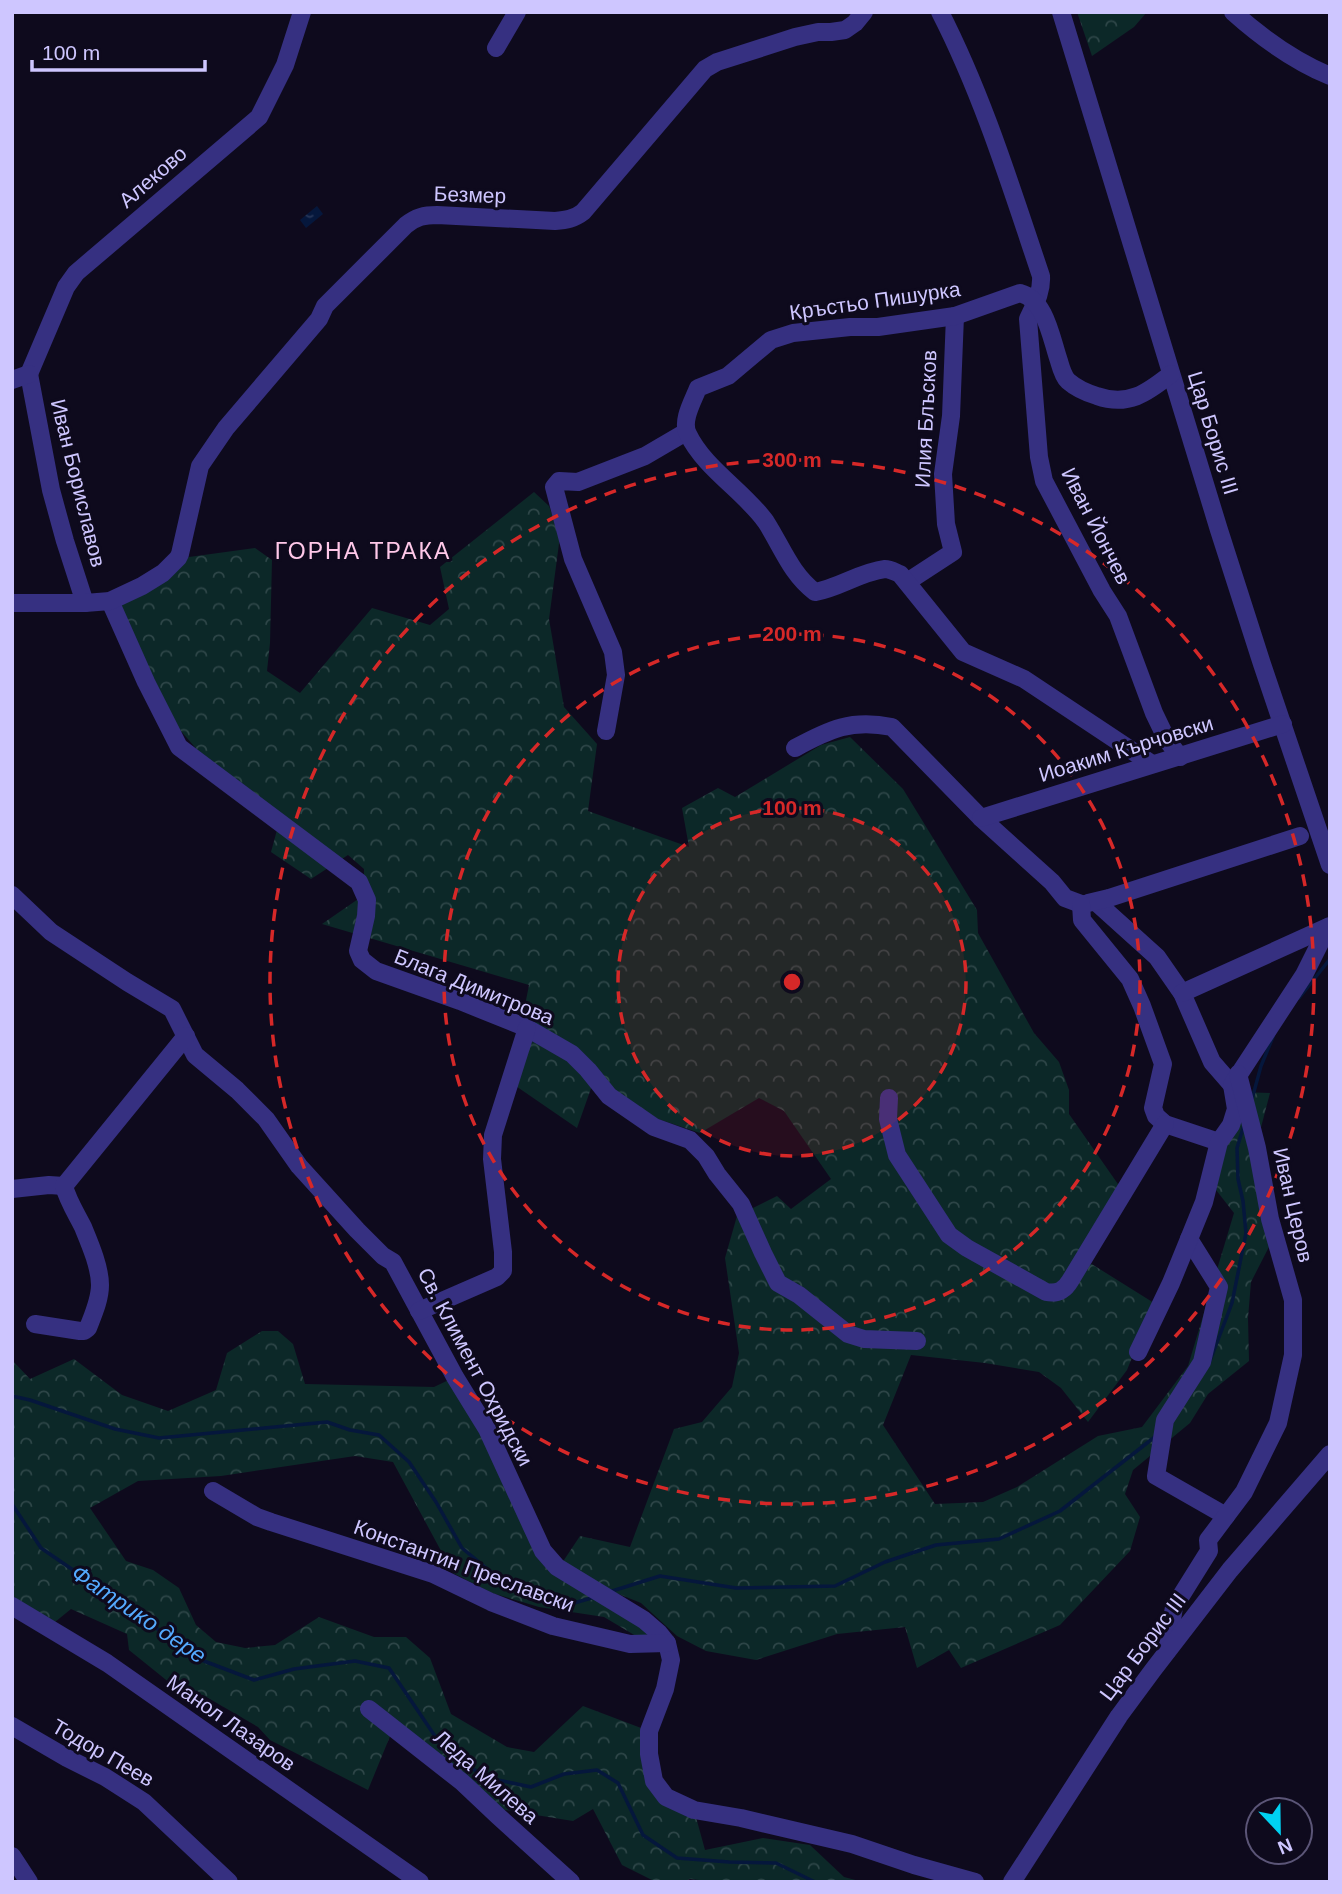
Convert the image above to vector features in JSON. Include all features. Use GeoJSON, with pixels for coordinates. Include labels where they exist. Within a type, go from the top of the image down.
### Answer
{"type":"FeatureCollection","features":[{"type":"Feature","properties":{"kind":"street","name":"Алеково"},"geometry":{"type":"LineString","coordinates":[[20,377],[66,287],[76,273],[259,117],[285,65],[302,12]]}},
{"type":"Feature","properties":{"kind":"street"},"geometry":{"type":"LineString","coordinates":[[496,48],[517,12]]}},
{"type":"Feature","properties":{"kind":"street","name":"Безмер"},"geometry":{"type":"LineString","coordinates":[[110,601],[163,573],[178,558],[197,475],[204,459],[226,428],[318,319],[325,306],[406,225],[424,215],[568,220],[583,212],[705,69],[717,62],[795,37],[845,30],[864,12]]}},
{"type":"Feature","properties":{"kind":"street"},"geometry":{"type":"LineString","coordinates":[[940,12],[1002,160],[1041,275],[1041,287],[1036,303],[1044,316],[1067,380],[1086,393],[1109,401],[1133,398],[1171,374]]}},
{"type":"Feature","properties":{"kind":"street","name":"Цар Борис III"},"geometry":{"type":"LineString","coordinates":[[1061,12],[1258,653],[1330,864]]}},
{"type":"Feature","properties":{"kind":"street"},"geometry":{"type":"LineString","coordinates":[[1233,12],[1277,48],[1330,76]]}},
{"type":"Feature","properties":{"kind":"street","name":"Кръстьо Пишурка"},"geometry":{"type":"LineString","coordinates":[[686,432],[686,421],[698,388],[728,376],[771,340],[793,333],[878,327],[954,316],[1020,293],[1029,296],[1036,303]]}},
{"type":"Feature","properties":{"kind":"street","name":"Иван Йончев"},"geometry":{"type":"LineString","coordinates":[[1036,303],[1028,319],[1039,457],[1044,481],[1102,592],[1118,615],[1154,713],[1167,740],[1180,757]]}},
{"type":"Feature","properties":{"kind":"street","name":"Илия Блъсков"},"geometry":{"type":"LineString","coordinates":[[907,582],[953,552],[946,524],[943,474],[951,416],[954,316]]}},
{"type":"Feature","properties":{"kind":"street","name":"Иван Бориславов"},"geometry":{"type":"LineString","coordinates":[[20,377],[85,603]]}},
{"type":"Feature","properties":{"kind":"street"},"geometry":{"type":"LineString","coordinates":[[606,731],[616,675],[613,652],[573,559],[554,487],[559,481],[578,482],[645,456],[686,432],[702,456],[765,521],[791,567],[804,584],[815,592],[830,590],[887,568],[900,573],[963,652],[1024,679],[1152,764]]}},
{"type":"Feature","properties":{"kind":"street"},"geometry":{"type":"LineString","coordinates":[[12,603],[110,601]]}},
{"type":"Feature","properties":{"kind":"street","name":"Блага Димитрова"},"geometry":{"type":"LineString","coordinates":[[110,601],[179,747],[359,882],[367,900],[358,951],[362,960],[376,971],[527,1028],[572,1054],[609,1096],[654,1127],[690,1140],[706,1156],[741,1204],[778,1283],[799,1295],[848,1334],[864,1339],[917,1341]]}},
{"type":"Feature","properties":{"kind":"street"},"geometry":{"type":"LineString","coordinates":[[794,748],[847,725],[874,723],[892,727],[981,818],[1052,882],[1065,898],[1089,903],[1157,957],[1182,993],[1212,1062],[1235,1079]]}},
{"type":"Feature","properties":{"kind":"street","name":"Иоаким Кърчовски"},"geometry":{"type":"LineString","coordinates":[[981,818],[1283,724]]}},
{"type":"Feature","properties":{"kind":"street"},"geometry":{"type":"LineString","coordinates":[[1089,903],[1300,836]]}},
{"type":"Feature","properties":{"kind":"street","name":"Св. Климент Охридски"},"geometry":{"type":"LineString","coordinates":[[12,895],[51,932],[172,1009],[195,1055],[267,1119],[299,1166],[356,1230],[393,1262],[455,1377],[487,1429],[542,1551],[557,1567],[644,1620],[667,1643]]}},
{"type":"Feature","properties":{"kind":"street"},"geometry":{"type":"LineString","coordinates":[[1089,903],[1082,920],[1129,979],[1163,1064],[1153,1108],[1156,1116],[1165,1124],[1219,1143]]}},
{"type":"Feature","properties":{"kind":"street"},"geometry":{"type":"LineString","coordinates":[[1182,993],[1329,927]]}},
{"type":"Feature","properties":{"kind":"street"},"geometry":{"type":"LineString","coordinates":[[1138,1352],[1171,1283],[1204,1202],[1219,1143],[1231,1125],[1236,1109],[1235,1079],[1304,975],[1329,927]]}},
{"type":"Feature","properties":{"kind":"street"},"geometry":{"type":"LineString","coordinates":[[419,1311],[486,1280],[497,1278],[503,1271],[492,1159],[493,1135],[527,1028]]}},
{"type":"Feature","properties":{"kind":"street"},"geometry":{"type":"LineString","coordinates":[[64,1186],[186,1037]]}},
{"type":"Feature","properties":{"kind":"street","name":"Иван Церов"},"geometry":{"type":"LineString","coordinates":[[1167,1651],[1174,1607],[1209,1551],[1208,1540],[1244,1492],[1278,1423],[1293,1354],[1293,1300],[1270,1219],[1257,1148],[1235,1079]]}},
{"type":"Feature","properties":{"kind":"street"},"geometry":{"type":"LineString","coordinates":[[889,1098],[888,1119],[897,1155],[949,1235],[967,1248],[1046,1292],[1053,1293],[1062,1290],[1070,1281],[1165,1124]]}},
{"type":"Feature","properties":{"kind":"street"},"geometry":{"type":"LineString","coordinates":[[12,1188],[64,1186]]}},
{"type":"Feature","properties":{"kind":"street"},"geometry":{"type":"LineString","coordinates":[[35,1324],[84,1331],[89,1326],[97,1302],[100,1286],[97,1270],[82,1226],[64,1186]]}},
{"type":"Feature","properties":{"kind":"street"},"geometry":{"type":"LineString","coordinates":[[1189,1239],[1219,1287],[1202,1362],[1164,1428],[1156,1476],[1226,1516]]}},
{"type":"Feature","properties":{"kind":"street","name":"Цар Борис III"},"geometry":{"type":"LineString","coordinates":[[1012,1882],[1119,1716],[1167,1651],[1230,1570],[1330,1454]]}},
{"type":"Feature","properties":{"kind":"street","name":"Константин Преславски"},"geometry":{"type":"LineString","coordinates":[[213,1491],[264,1520],[433,1574],[491,1602],[553,1626],[630,1644],[667,1643]]}},
{"type":"Feature","properties":{"kind":"street","name":"Манол Лазаров"},"geometry":{"type":"LineString","coordinates":[[12,1606],[107,1664],[421,1882]]}},
{"type":"Feature","properties":{"kind":"street"},"geometry":{"type":"LineString","coordinates":[[667,1643],[671,1660],[665,1689],[649,1731],[649,1754],[654,1781],[666,1797],[694,1810],[852,1844],[975,1882]]}},
{"type":"Feature","properties":{"kind":"street","name":"Леда Милева"},"geometry":{"type":"LineString","coordinates":[[369,1709],[462,1782],[571,1882]]}},
{"type":"Feature","properties":{"kind":"street","name":"Тодор Пеев"},"geometry":{"type":"LineString","coordinates":[[12,1726],[105,1777],[144,1802],[229,1882]]}},
{"type":"Feature","properties":{"kind":"street"},"geometry":{"type":"LineString","coordinates":[[12,1856],[29,1882]]}},
{"type":"Feature","properties":{"kind":"green space"},"geometry":{"type":"Polygon","coordinates":[[[1077,12],[1147,12],[1134,27],[1092,56],[1077,12]]]}},
{"type":"Feature","properties":{"kind":"green space"},"geometry":{"type":"Polygon","coordinates":[[[534,492],[549,506],[560,536],[549,619],[564,707],[597,744],[588,811],[689,847],[682,808],[718,788],[735,797],[821,745],[850,737],[903,789],[977,910],[978,933],[1034,1033],[1059,1062],[1069,1090],[1069,1114],[1120,1187],[1082,1258],[1154,1303],[1127,1370],[1088,1422],[1061,1388],[1039,1372],[911,1355],[883,1425],[935,1504],[983,1502],[1017,1487],[1098,1436],[1142,1427],[1188,1366],[1234,1213],[1209,1181],[1239,1092],[1270,1093],[1259,1135],[1275,1235],[1251,1282],[1249,1361],[1208,1394],[1190,1423],[1133,1470],[1125,1494],[1140,1517],[1130,1551],[1060,1625],[961,1668],[949,1650],[917,1668],[905,1627],[837,1634],[756,1660],[706,1651],[677,1636],[641,1603],[589,1582],[562,1563],[580,1536],[630,1547],[674,1429],[702,1422],[732,1387],[739,1353],[725,1258],[737,1216],[777,1196],[791,1209],[831,1179],[784,1111],[759,1098],[700,1133],[658,1119],[594,1080],[577,1128],[510,1082],[529,985],[322,924],[364,895],[364,869],[348,855],[311,879],[271,852],[280,819],[221,777],[160,707],[116,598],[127,589],[189,557],[255,548],[272,560],[267,671],[300,693],[372,608],[430,625],[449,609],[440,567],[534,492]]]}},
{"type":"Feature","properties":{"kind":"green space"},"geometry":{"type":"Polygon","coordinates":[[[262,1331],[278,1331],[293,1344],[305,1384],[434,1387],[455,1377],[543,1551],[659,1633],[641,1639],[604,1617],[539,1607],[492,1593],[453,1573],[393,1462],[355,1456],[221,1476],[138,1481],[90,1508],[126,1561],[153,1570],[179,1588],[196,1625],[216,1642],[245,1648],[275,1645],[319,1617],[374,1637],[406,1637],[430,1658],[451,1714],[507,1747],[534,1752],[583,1706],[649,1731],[654,1781],[694,1810],[705,1850],[763,1838],[810,1845],[844,1877],[863,1882],[717,1882],[690,1879],[681,1882],[656,1882],[622,1865],[593,1809],[573,1821],[487,1807],[393,1729],[368,1790],[270,1740],[258,1727],[203,1695],[191,1700],[129,1650],[127,1634],[71,1609],[55,1622],[12,1596],[12,1360],[30,1379],[74,1359],[122,1395],[168,1411],[216,1390],[227,1353],[262,1331]]]}},
{"type":"Feature","properties":{"kind":"water"},"geometry":{"type":"Polygon","coordinates":[[[317,206],[323,214],[306,228],[300,220],[317,206]]]}},
{"type":"Feature","properties":{"kind":"waterway"},"geometry":{"type":"LineString","coordinates":[[1299,998],[1330,959]]}},
{"type":"Feature","properties":{"kind":"waterway"},"geometry":{"type":"LineString","coordinates":[[1252,1099],[1273,1037]]}},
{"type":"Feature","properties":{"kind":"waterway"},"geometry":{"type":"LineString","coordinates":[[1208,1366],[1232,1303],[1246,1233],[1238,1179],[1237,1148],[1244,1125]]}},
{"type":"Feature","properties":{"kind":"waterway"},"geometry":{"type":"LineString","coordinates":[[12,1396],[115,1429],[159,1438],[327,1422],[350,1430],[379,1435],[409,1462],[462,1548],[508,1586],[574,1603],[595,1597]]}},
{"type":"Feature","properties":{"kind":"waterway"},"geometry":{"type":"LineString","coordinates":[[609,1592],[660,1576],[736,1588],[835,1586],[885,1562],[936,1545],[999,1539],[1060,1511],[1156,1436]]}},
{"type":"Feature","properties":{"kind":"waterway","name":"Фатрико дере"},"geometry":{"type":"LineString","coordinates":[[12,1504],[41,1548],[196,1658],[254,1680],[294,1669],[355,1661],[389,1668],[441,1745],[484,1777],[531,1787],[564,1774],[597,1770],[618,1783],[643,1835],[677,1858],[776,1863],[815,1882]]}},
{"type":"Feature","properties":{"kind":"district","name":"ГОРНА ТРАКА"},"geometry":{"type":"Point","coordinates":[363,551]}}]}
